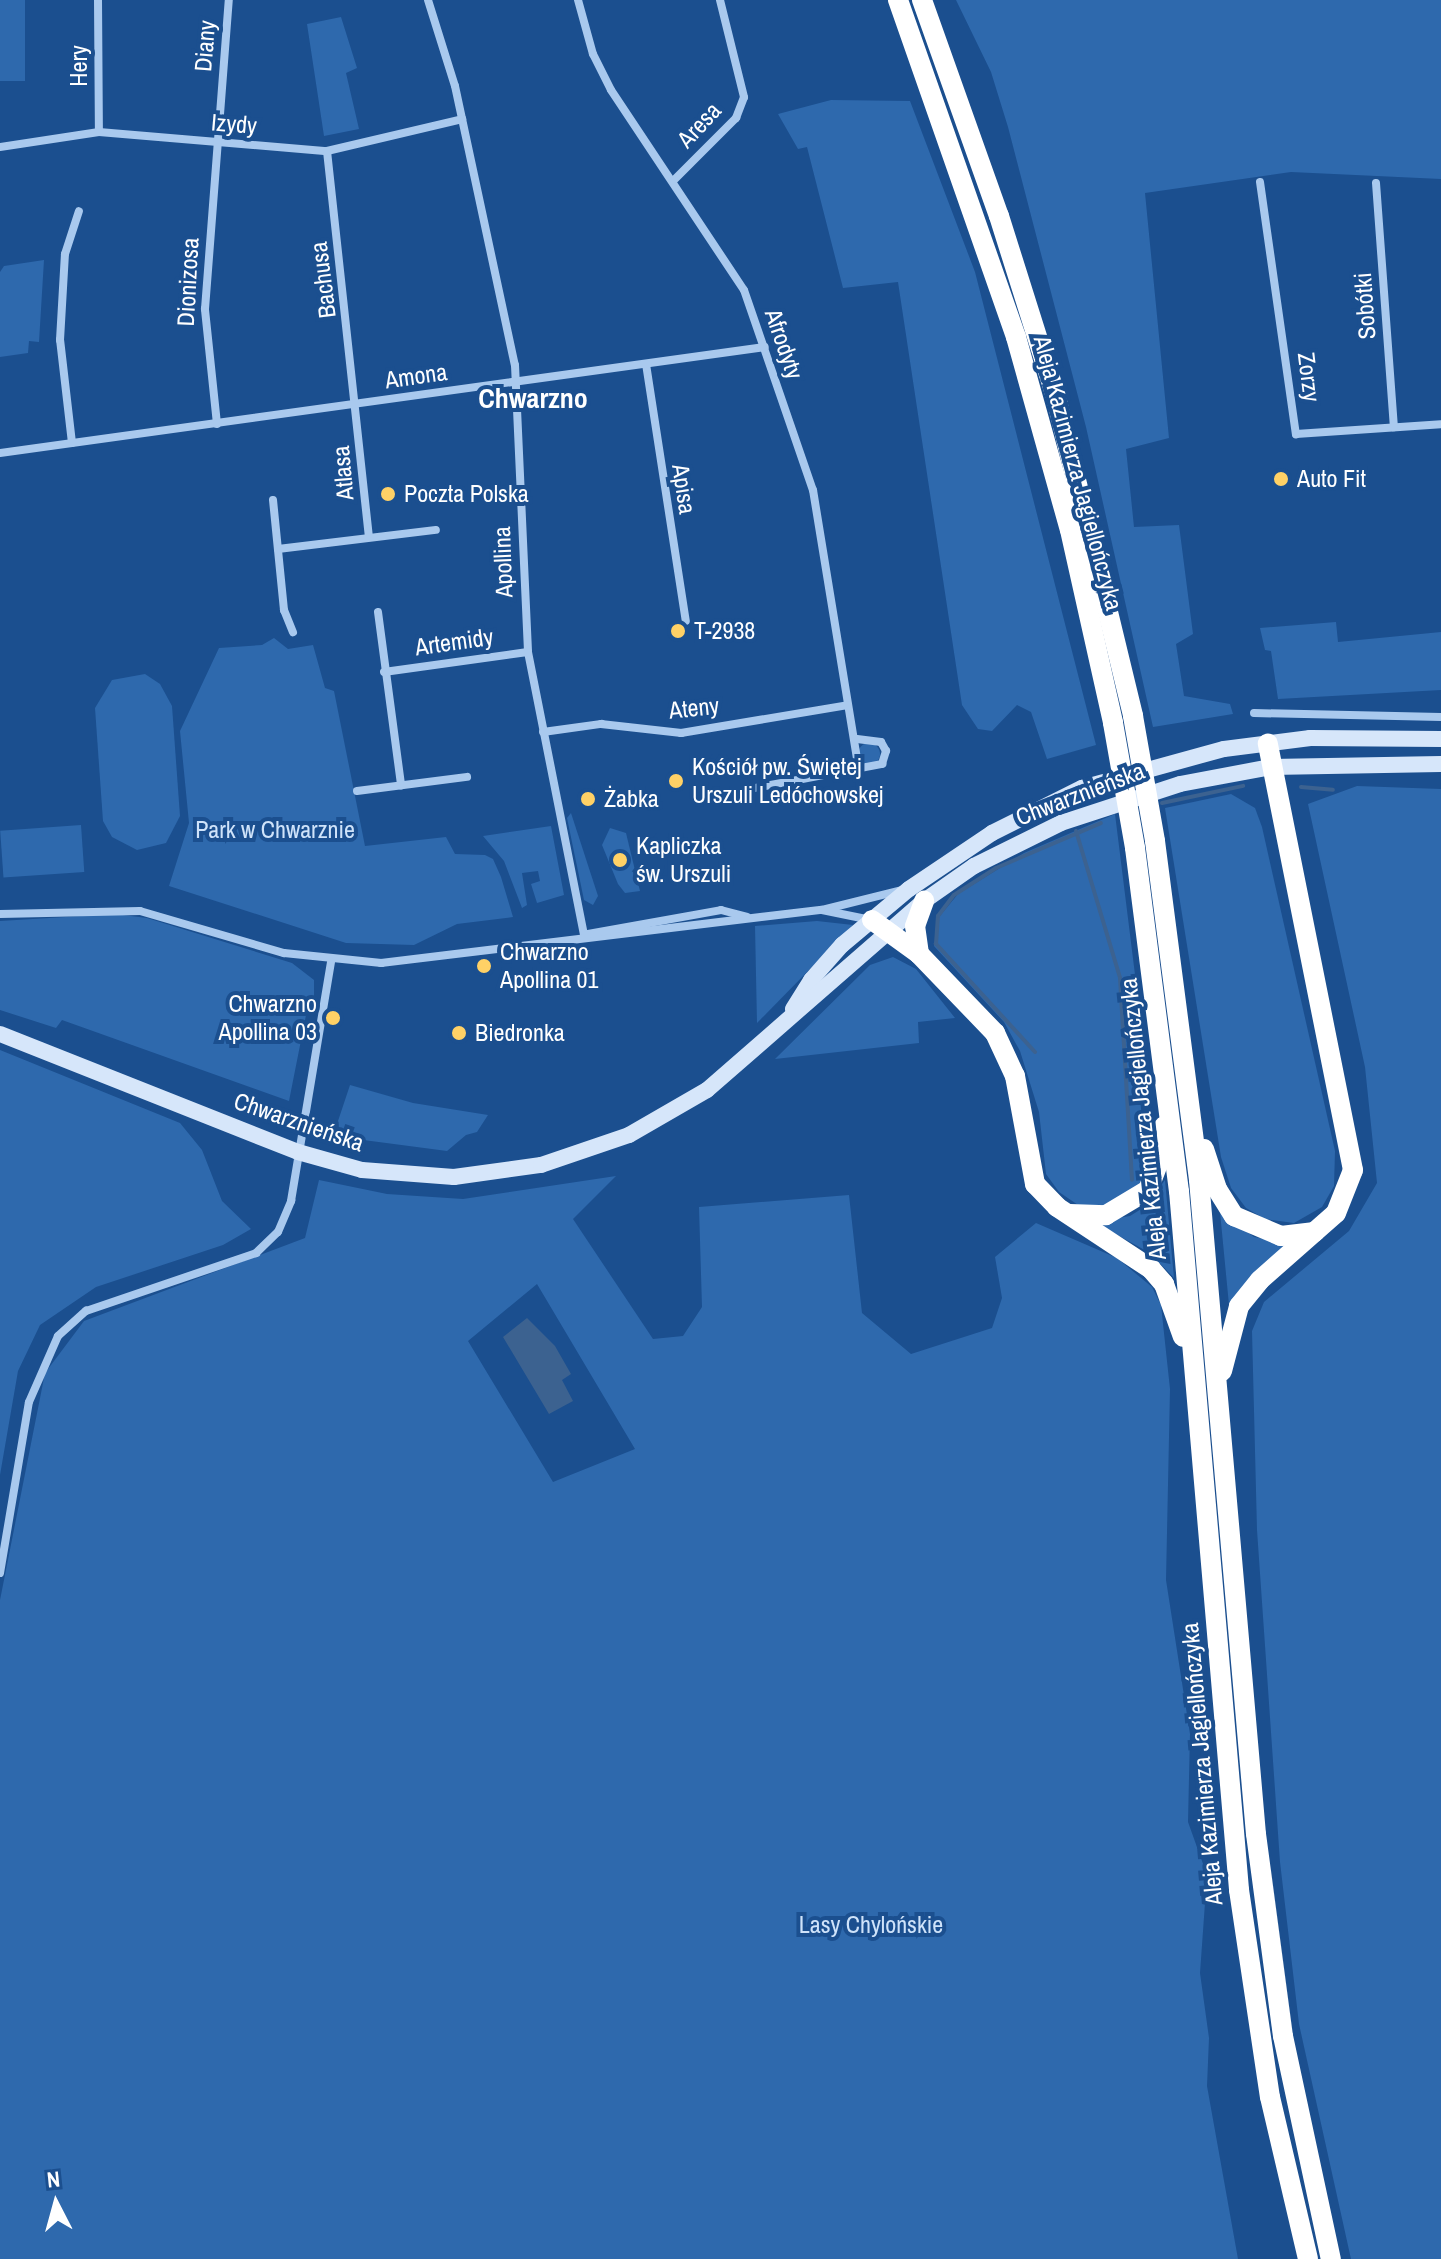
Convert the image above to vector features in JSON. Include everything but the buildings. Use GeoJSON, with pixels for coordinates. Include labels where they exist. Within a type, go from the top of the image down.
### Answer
{"type":"FeatureCollection","features":[{"type":"Feature","properties":{"kind":"highway","name":"Aleja Kazimierza Jagiellończyka"},"geometry":{"type":"LineString","coordinates":[[898,0],[1016,337],[1070,530],[1113,723],[1135,848],[1169,1103],[1195,1371],[1227,1780],[1247,1958],[1270,2097],[1308,2259]]}},
{"type":"Feature","properties":{"kind":"highway","name":"Aleja Kazimierza Jagiellończyka"},"geometry":{"type":"LineString","coordinates":[[922,0],[999,216],[1056,397],[1133,716],[1155,841],[1192,1115],[1273,1965],[1301,2130],[1331,2259]]}},
{"type":"Feature","properties":{"kind":"highway"},"geometry":{"type":"LineString","coordinates":[[1217,1395],[1229,1329],[1239,1306],[1343,1202],[1353,1159],[1268,743]]}},
{"type":"Feature","properties":{"kind":"highway"},"geometry":{"type":"LineString","coordinates":[[917,895],[915,926],[919,954]]}},
{"type":"Feature","properties":{"kind":"highway"},"geometry":{"type":"LineString","coordinates":[[881,925],[919,954],[979,1014],[1007,1054],[1035,1184],[1047,1200],[1135,1256],[1164,1284],[1195,1371]]}},
{"type":"Feature","properties":{"kind":"highway"},"geometry":{"type":"LineString","coordinates":[[1070,1214],[1106,1215],[1148,1190],[1159,1162],[1169,1103]]}},
{"type":"Feature","properties":{"kind":"highway"},"geometry":{"type":"LineString","coordinates":[[1192,1115],[1217,1189],[1234,1216],[1281,1236],[1315,1232]]}},
{"type":"Feature","properties":{"kind":"main road","name":"Chwarznieńska"},"geometry":{"type":"LineString","coordinates":[[0,1034],[298,1152],[362,1170],[427,1177],[507,1170],[572,1157],[629,1135],[707,1090],[791,1013],[811,980],[992,833],[1082,788],[1174,759],[1268,743],[1441,739]]}},
{"type":"Feature","properties":{"kind":"main road","name":"Chwarznieńska"},"geometry":{"type":"LineString","coordinates":[[917,895],[1061,823],[1141,794],[1271,767],[1441,764]]}},
{"type":"Feature","properties":{"kind":"street","name":"Hery"},"geometry":{"type":"LineString","coordinates":[[98,0],[99,132]]}},
{"type":"Feature","properties":{"kind":"street","name":"Diany"},"geometry":{"type":"LineString","coordinates":[[218,142],[229,0]]}},
{"type":"Feature","properties":{"kind":"street","name":"Apollina"},"geometry":{"type":"LineString","coordinates":[[428,0],[462,119],[517,382],[528,652],[584,936]]}},
{"type":"Feature","properties":{"kind":"street","name":"Afrodyty"},"geometry":{"type":"LineString","coordinates":[[578,0],[602,74],[738,275],[765,347],[813,490],[859,771]]}},
{"type":"Feature","properties":{"kind":"street","name":"Aresa"},"geometry":{"type":"LineString","coordinates":[[674,180],[736,118],[744,97],[744,80],[720,0]]}},
{"type":"Feature","properties":{"kind":"street","name":"Izydy"},"geometry":{"type":"LineString","coordinates":[[0,147],[99,132],[327,151],[462,119]]}},
{"type":"Feature","properties":{"kind":"street","name":"Dionizosa"},"geometry":{"type":"LineString","coordinates":[[217,424],[204,330],[218,142]]}},
{"type":"Feature","properties":{"kind":"street","name":"Bachusa"},"geometry":{"type":"LineString","coordinates":[[327,151],[358,405]]}},
{"type":"Feature","properties":{"kind":"street","name":"Zorzy"},"geometry":{"type":"LineString","coordinates":[[1260,182],[1296,434],[1441,424]]}},
{"type":"Feature","properties":{"kind":"street","name":"Sobótki"},"geometry":{"type":"LineString","coordinates":[[1376,183],[1394,427]]}},
{"type":"Feature","properties":{"kind":"street"},"geometry":{"type":"LineString","coordinates":[[72,443],[60,340],[65,254],[79,211]]}},
{"type":"Feature","properties":{"kind":"street","name":"Amona"},"geometry":{"type":"LineString","coordinates":[[0,453],[765,347]]}},
{"type":"Feature","properties":{"kind":"street","name":"Apisa"},"geometry":{"type":"LineString","coordinates":[[646,364],[686,621]]}},
{"type":"Feature","properties":{"kind":"street","name":"Atlasa"},"geometry":{"type":"LineString","coordinates":[[358,405],[369,537]]}},
{"type":"Feature","properties":{"kind":"street"},"geometry":{"type":"LineString","coordinates":[[273,500],[284,610],[293,632]]}},
{"type":"Feature","properties":{"kind":"street"},"geometry":{"type":"LineString","coordinates":[[278,549],[436,530]]}},
{"type":"Feature","properties":{"kind":"street","name":"Artemidy"},"geometry":{"type":"LineString","coordinates":[[378,612],[401,785]]}},
{"type":"Feature","properties":{"kind":"street","name":"Artemidy"},"geometry":{"type":"LineString","coordinates":[[384,672],[528,652]]}},
{"type":"Feature","properties":{"kind":"street","name":"Ateny"},"geometry":{"type":"LineString","coordinates":[[543,732],[601,724],[681,733],[848,705]]}},
{"type":"Feature","properties":{"kind":"street"},"geometry":{"type":"LineString","coordinates":[[1254,713],[1441,717]]}},
{"type":"Feature","properties":{"kind":"street"},"geometry":{"type":"LineString","coordinates":[[739,791],[880,766],[886,751],[874,737],[855,739]]}},
{"type":"Feature","properties":{"kind":"street"},"geometry":{"type":"LineString","coordinates":[[357,791],[467,777]]}},
{"type":"Feature","properties":{"kind":"street","name":"Chwarznieńska"},"geometry":{"type":"LineString","coordinates":[[0,914],[140,911],[331,962],[420,962],[584,936],[822,910],[917,895]]}},
{"type":"Feature","properties":{"kind":"street","name":"Chwarznieńska"},"geometry":{"type":"LineString","coordinates":[[822,910],[881,925]]}},
{"type":"Feature","properties":{"kind":"street"},"geometry":{"type":"LineString","coordinates":[[0,1573],[29,1402],[58,1336],[100,1304],[266,1245],[287,1216],[331,962]]}},
{"type":"Feature","properties":{"kind":"green space"},"geometry":{"type":"Polygon","coordinates":[[[0,0],[25,0],[25,81],[0,81],[0,0]]]}},
{"type":"Feature","properties":{"kind":"green space"},"geometry":{"type":"Polygon","coordinates":[[[956,0],[1441,0],[1441,179],[1291,172],[1145,193],[1169,438],[1126,449],[1134,527],[1179,525],[1193,634],[1176,644],[1184,696],[1230,704],[1233,714],[1153,727],[1086,427],[1008,127],[991,72],[956,0]]]}},
{"type":"Feature","properties":{"kind":"green space"},"geometry":{"type":"Polygon","coordinates":[[[341,17],[357,68],[346,73],[359,129],[324,136],[307,24],[341,17]]]}},
{"type":"Feature","properties":{"kind":"green space"},"geometry":{"type":"Polygon","coordinates":[[[831,100],[910,101],[975,272],[1096,745],[1047,759],[1031,712],[1017,705],[992,731],[978,729],[962,705],[898,282],[843,288],[807,147],[798,149],[778,114],[831,100]]]}},
{"type":"Feature","properties":{"kind":"green space"},"geometry":{"type":"Polygon","coordinates":[[[44,260],[39,342],[29,341],[28,353],[0,357],[0,272],[4,266],[44,260]]]}},
{"type":"Feature","properties":{"kind":"green space"},"geometry":{"type":"Polygon","coordinates":[[[1336,622],[1338,642],[1441,632],[1441,690],[1278,699],[1271,651],[1265,650],[1260,628],[1336,622]]]}},
{"type":"Feature","properties":{"kind":"green space","name":"Park w Chwarznie"},"geometry":{"type":"Polygon","coordinates":[[[274,638],[288,649],[313,645],[325,688],[334,691],[365,846],[446,837],[455,854],[485,855],[493,859],[513,917],[457,924],[414,945],[346,943],[169,886],[189,823],[180,731],[219,648],[262,645],[274,638]]]}},
{"type":"Feature","properties":{"kind":"green space"},"geometry":{"type":"Polygon","coordinates":[[[145,674],[160,684],[172,706],[180,816],[166,843],[137,850],[112,837],[103,821],[95,708],[112,680],[145,674]]]}},
{"type":"Feature","properties":{"kind":"green space"},"geometry":{"type":"Polygon","coordinates":[[[869,743],[880,754],[869,765],[858,754],[869,743]]]}},
{"type":"Feature","properties":{"kind":"green space"},"geometry":{"type":"Polygon","coordinates":[[[1357,786],[1441,789],[1441,2259],[1351,2259],[1299,2024],[1280,1862],[1257,1530],[1252,1331],[1264,1302],[1349,1231],[1377,1183],[1365,1067],[1308,804],[1357,786]]]}},
{"type":"Feature","properties":{"kind":"green space"},"geometry":{"type":"Polygon","coordinates":[[[1231,794],[1255,808],[1262,827],[1335,1151],[1334,1186],[1322,1207],[1294,1223],[1265,1219],[1246,1208],[1231,1188],[1221,1157],[1165,808],[1231,794]]]}},
{"type":"Feature","properties":{"kind":"green space"},"geometry":{"type":"Polygon","coordinates":[[[571,813],[598,896],[593,905],[584,900],[567,818],[571,813]]]}},
{"type":"Feature","properties":{"kind":"green space"},"geometry":{"type":"Polygon","coordinates":[[[1115,814],[1149,1087],[1153,1162],[1145,1182],[1107,1208],[1081,1207],[1059,1192],[1046,1174],[1039,1112],[1020,1051],[1004,1022],[934,946],[939,917],[958,894],[1024,853],[1115,814]]]}},
{"type":"Feature","properties":{"kind":"green space"},"geometry":{"type":"Polygon","coordinates":[[[81,825],[84,872],[3,878],[0,831],[81,825]]]}},
{"type":"Feature","properties":{"kind":"green space"},"geometry":{"type":"Polygon","coordinates":[[[551,826],[564,895],[537,903],[531,884],[540,881],[538,871],[522,873],[527,905],[522,908],[504,861],[483,836],[551,826]]]}},
{"type":"Feature","properties":{"kind":"green space"},"geometry":{"type":"Polygon","coordinates":[[[610,828],[626,833],[640,891],[625,893],[618,884],[602,845],[610,828]]]}},
{"type":"Feature","properties":{"kind":"green space"},"geometry":{"type":"Polygon","coordinates":[[[115,914],[147,918],[292,963],[314,980],[314,1001],[307,1010],[289,1101],[62,1020],[56,1028],[0,1010],[0,921],[115,914]]]}},
{"type":"Feature","properties":{"kind":"green space"},"geometry":{"type":"Polygon","coordinates":[[[817,921],[853,925],[757,1023],[755,926],[817,921]]]}},
{"type":"Feature","properties":{"kind":"green space"},"geometry":{"type":"Polygon","coordinates":[[[893,957],[916,969],[955,1018],[918,1022],[919,1043],[775,1059],[870,965],[893,957]]]}},
{"type":"Feature","properties":{"kind":"green space"},"geometry":{"type":"Polygon","coordinates":[[[0,1050],[180,1123],[202,1150],[222,1201],[251,1229],[223,1245],[96,1287],[40,1325],[18,1371],[0,1475],[0,1050]]]}},
{"type":"Feature","properties":{"kind":"green space"},"geometry":{"type":"Polygon","coordinates":[[[350,1085],[413,1103],[488,1115],[477,1132],[466,1135],[447,1151],[333,1136],[350,1085]]]}},
{"type":"Feature","properties":{"kind":"green space","name":"Lasy Chylońskie"},"geometry":{"type":"Polygon","coordinates":[[[616,1176],[573,1219],[653,1339],[683,1336],[702,1307],[699,1207],[849,1195],[862,1313],[911,1354],[992,1328],[1002,1298],[995,1257],[1036,1223],[1117,1258],[1152,1287],[1161,1305],[1170,1389],[1166,1580],[1190,1734],[1188,1822],[1207,1875],[1200,1973],[1209,2038],[1207,2086],[1238,2259],[0,2259],[0,1600],[45,1373],[84,1321],[305,1238],[319,1180],[387,1194],[463,1199],[616,1176]],[[537,1284],[468,1341],[553,1482],[635,1449],[537,1284]]]}},
{"type":"Feature","properties":{"kind":"green space"},"geometry":{"type":"Polygon","coordinates":[[[1165,1180],[1174,1278],[1150,1253],[1094,1222],[1130,1216],[1146,1206],[1165,1180]]]}},
{"type":"Feature","properties":{"kind":"green space"},"geometry":{"type":"Polygon","coordinates":[[[1220,1212],[1254,1237],[1290,1244],[1229,1305],[1220,1212]]]}},
{"type":"Feature","properties":{"kind":"shaded area"},"geometry":{"type":"Polygon","coordinates":[[[527,1318],[555,1346],[571,1374],[562,1380],[573,1401],[549,1414],[503,1337],[527,1318]]]}},
{"type":"Feature","properties":{"kind":"waterway"},"geometry":{"type":"LineString","coordinates":[[1162,803],[1243,786]]}},
{"type":"Feature","properties":{"kind":"waterway"},"geometry":{"type":"LineString","coordinates":[[1301,787],[1333,790]]}},
{"type":"Feature","properties":{"kind":"waterway"},"geometry":{"type":"LineString","coordinates":[[1035,1052],[936,944],[938,916],[954,895],[996,868],[1101,823]]}},
{"type":"Feature","properties":{"kind":"waterway"},"geometry":{"type":"LineString","coordinates":[[1076,831],[1120,978],[1132,1180]]}},
{"type":"Feature","properties":{"kind":"place","name":"Auto Fit"},"geometry":{"type":"Point","coordinates":[1281,479]}},
{"type":"Feature","properties":{"kind":"place","name":"Poczta Polska"},"geometry":{"type":"Point","coordinates":[388,494]}},
{"type":"Feature","properties":{"kind":"place","name":"T-2938"},"geometry":{"type":"Point","coordinates":[678,631]}},
{"type":"Feature","properties":{"kind":"place","name":"Kościół pw. Świętej Urszuli Ledóchowskej"},"geometry":{"type":"Point","coordinates":[676,781]}},
{"type":"Feature","properties":{"kind":"place","name":"Żabka"},"geometry":{"type":"Point","coordinates":[588,799]}},
{"type":"Feature","properties":{"kind":"place","name":"Kapliczka św. Urszuli"},"geometry":{"type":"Point","coordinates":[620,860]}},
{"type":"Feature","properties":{"kind":"place","name":"Chwarzno Apollina 01"},"geometry":{"type":"Point","coordinates":[484,966]}},
{"type":"Feature","properties":{"kind":"place","name":"Chwarzno Apollina 03"},"geometry":{"type":"Point","coordinates":[333,1018]}},
{"type":"Feature","properties":{"kind":"place","name":"Biedronka"},"geometry":{"type":"Point","coordinates":[459,1033]}},
{"type":"Feature","properties":{"kind":"district","name":"Chwarzno"},"geometry":{"type":"Point","coordinates":[533,398]}}]}
